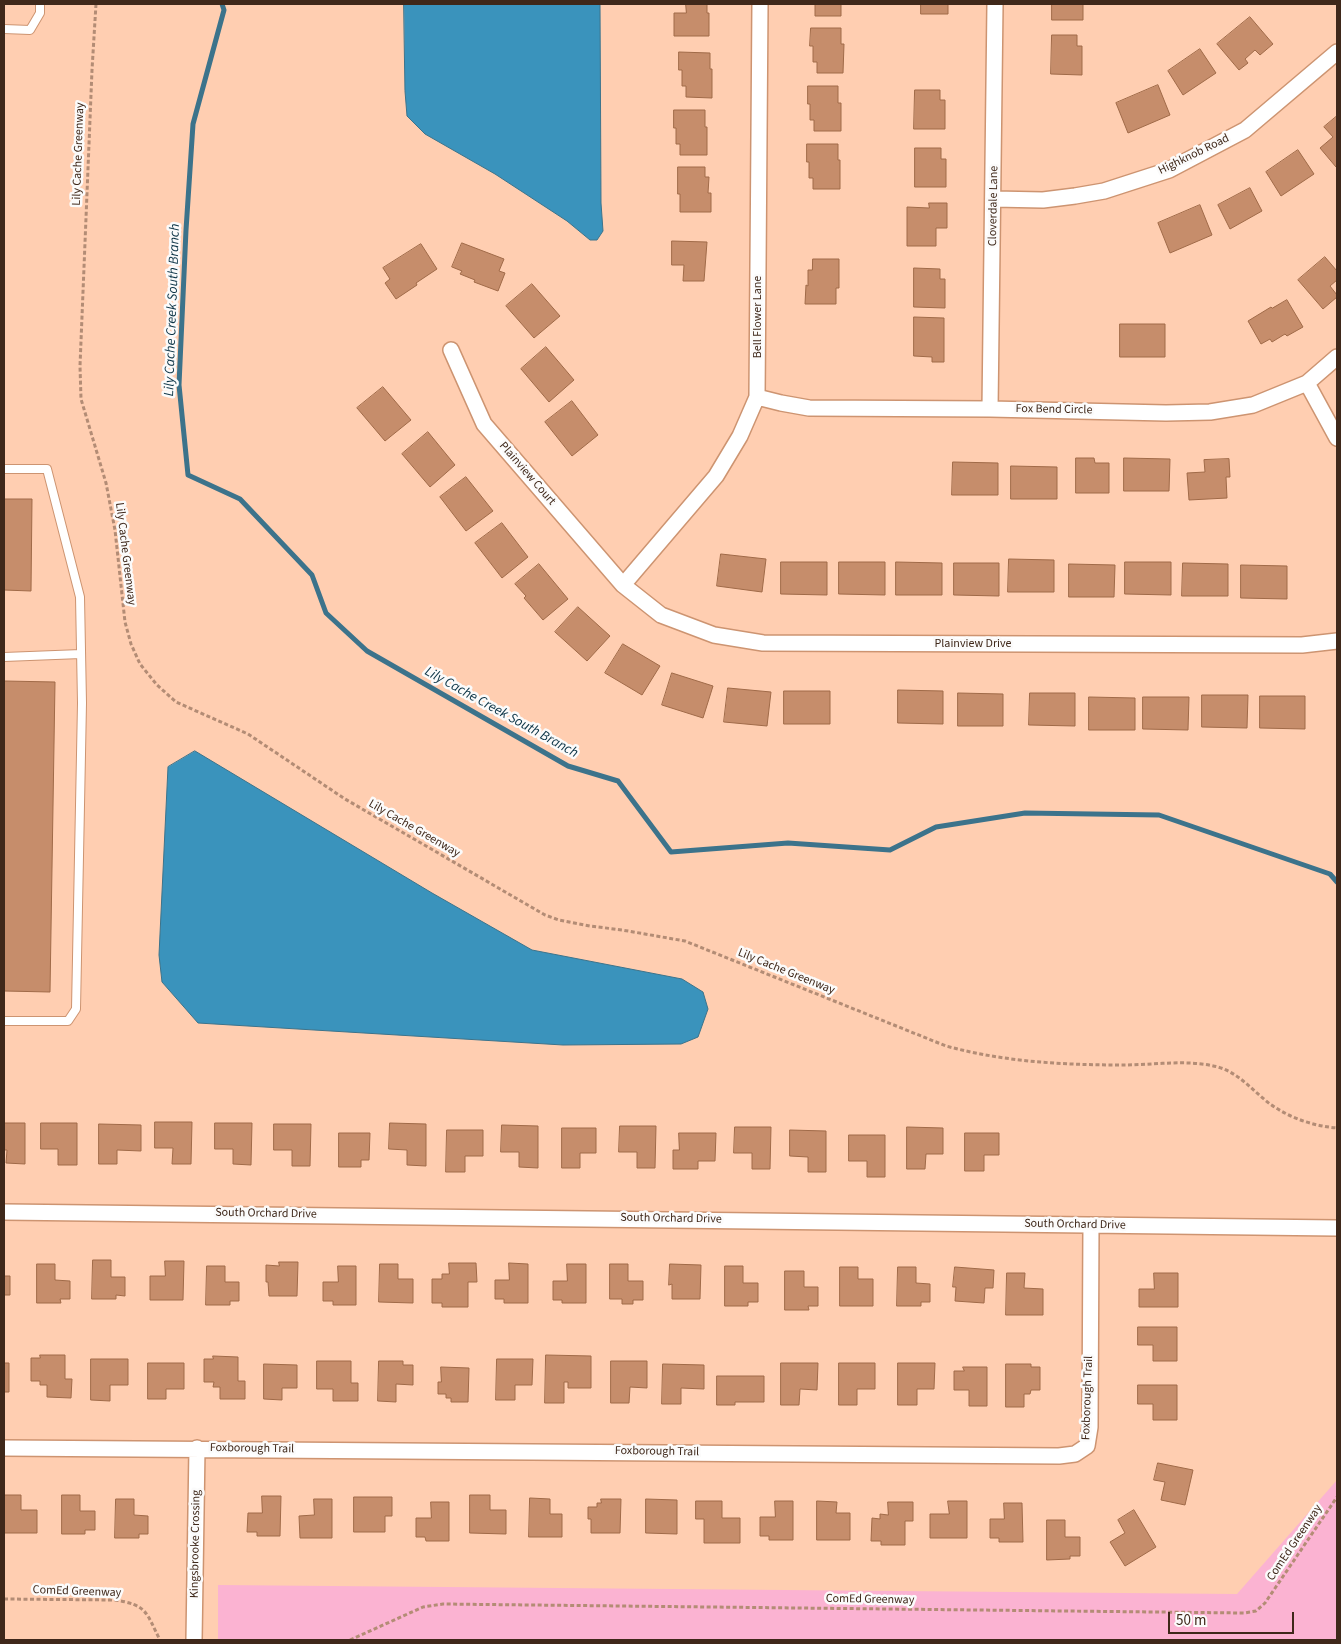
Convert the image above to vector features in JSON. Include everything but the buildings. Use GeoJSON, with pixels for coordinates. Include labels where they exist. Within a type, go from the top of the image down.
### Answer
{"type":"FeatureCollection","features":[{"type":"Feature","properties":{"kind":"street","name":"Bell Flower Lane"},"geometry":{"type":"LineString","coordinates":[[623,585],[716,476],[740,436],[757,397],[760,4]]}},
{"type":"Feature","properties":{"kind":"street","name":"Cloverdale Lane"},"geometry":{"type":"LineString","coordinates":[[990,409],[995,4]]}},
{"type":"Feature","properties":{"kind":"street","name":"Highknob Road"},"geometry":{"type":"LineString","coordinates":[[994,199],[1043,200],[1075,196],[1104,191],[1169,170],[1246,130],[1337,52]]}},
{"type":"Feature","properties":{"kind":"street","name":"Plainview Court"},"geometry":{"type":"LineString","coordinates":[[451,350],[484,424],[623,585]]}},
{"type":"Feature","properties":{"kind":"street","name":"Fox Bend Circle"},"geometry":{"type":"LineString","coordinates":[[757,397],[781,404],[809,408],[1210,412],[1253,405],[1307,383],[1337,357]]}},
{"type":"Feature","properties":{"kind":"street"},"geometry":{"type":"LineString","coordinates":[[1307,383],[1337,438]]}},
{"type":"Feature","properties":{"kind":"street","name":"Plainview Drive"},"geometry":{"type":"LineString","coordinates":[[623,585],[662,615],[714,635],[762,643],[1302,645],[1337,641]]}},
{"type":"Feature","properties":{"kind":"street","name":"South Orchard Drive"},"geometry":{"type":"LineString","coordinates":[[4,1212],[1337,1228]]}},
{"type":"Feature","properties":{"kind":"street","name":"Foxborough Trail"},"geometry":{"type":"LineString","coordinates":[[4,1448],[1049,1456],[1075,1454],[1086,1446],[1090,1427],[1091,1225]]}},
{"type":"Feature","properties":{"kind":"street","name":"Kingsbrooke Crossing"},"geometry":{"type":"LineString","coordinates":[[194,1640],[197,1448]]}},
{"type":"Feature","properties":{"kind":"lane"},"geometry":{"type":"LineString","coordinates":[[4,29],[30,30],[40,13],[40,4]]}},
{"type":"Feature","properties":{"kind":"lane"},"geometry":{"type":"LineString","coordinates":[[4,469],[47,469],[80,597],[82,703],[76,1009],[68,1021],[4,1021]]}},
{"type":"Feature","properties":{"kind":"lane"},"geometry":{"type":"LineString","coordinates":[[4,657],[81,654]]}},
{"type":"Feature","properties":{"kind":"path","name":"Lily Cache Greenway"},"geometry":{"type":"LineString","coordinates":[[96,4],[80,366],[81,399],[106,483],[115,530],[125,622],[131,644],[140,664],[156,685],[176,702],[248,734],[345,799],[545,915],[559,920],[590,926],[685,941],[946,1046],[977,1054],[1074,1065],[1197,1063],[1219,1067],[1235,1074],[1271,1104],[1288,1114],[1305,1122],[1337,1128]]}},
{"type":"Feature","properties":{"kind":"path","name":"ComEd Greenway"},"geometry":{"type":"LineString","coordinates":[[350,1640],[423,1607],[443,1604],[1244,1613],[1256,1611],[1265,1603],[1337,1497]]}},
{"type":"Feature","properties":{"kind":"path","name":"ComEd Greenway"},"geometry":{"type":"LineString","coordinates":[[4,1599],[115,1600],[134,1603],[145,1611],[160,1640]]}},
{"type":"Feature","properties":{"kind":"shaded area"},"geometry":{"type":"Polygon","coordinates":[[[1337,1480],[1337,1640],[218,1640],[218,1585],[1237,1594],[1337,1480]]]}},
{"type":"Feature","properties":{"kind":"water"},"geometry":{"type":"Polygon","coordinates":[[[404,4],[600,4],[601,203],[603,231],[597,240],[590,240],[567,221],[495,174],[425,134],[407,116],[404,4]]]}},
{"type":"Feature","properties":{"kind":"water"},"geometry":{"type":"Polygon","coordinates":[[[195,751],[432,893],[532,950],[682,979],[703,992],[708,1009],[698,1037],[681,1044],[563,1045],[198,1023],[162,982],[159,955],[168,767],[195,751]]]}},
{"type":"Feature","properties":{"kind":"waterway","name":"Lily Cache Creek South Branch"},"geometry":{"type":"LineString","coordinates":[[222,4],[224,10],[193,124],[179,385],[188,475],[240,499],[312,575],[326,613],[367,651],[568,766],[618,781],[671,852],[788,843],[890,850],[936,827],[1025,813],[1159,815],[1330,874],[1337,882]]}}]}
